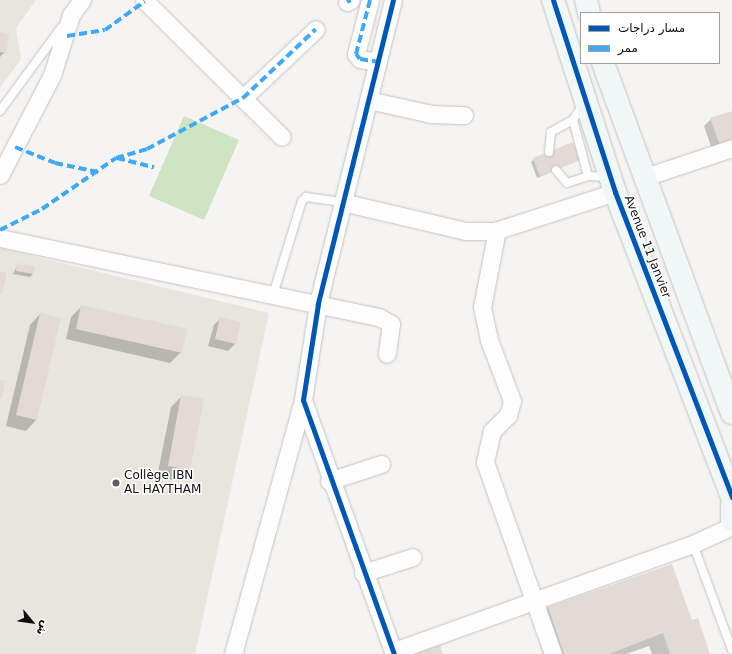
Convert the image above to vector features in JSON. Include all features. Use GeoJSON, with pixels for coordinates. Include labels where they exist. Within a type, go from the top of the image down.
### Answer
{"type":"FeatureCollection","features":[{"type":"Feature","properties":{"kind":"street"},"geometry":{"type":"LineString","coordinates":[[0,175],[52,75],[71,15],[82,0]]}},
{"type":"Feature","properties":{"kind":"street"},"geometry":{"type":"LineString","coordinates":[[144,0],[282,137]]}},
{"type":"Feature","properties":{"kind":"street"},"geometry":{"type":"LineString","coordinates":[[370,0],[356,54],[360,59],[378,62]]}},
{"type":"Feature","properties":{"kind":"street"},"geometry":{"type":"LineString","coordinates":[[233,654],[303,400],[318,304],[393,0]]}},
{"type":"Feature","properties":{"kind":"street","name":"Avenue 11 Janvier"},"geometry":{"type":"LineString","coordinates":[[553,0],[587,100],[612,184],[732,497]]}},
{"type":"Feature","properties":{"kind":"street"},"geometry":{"type":"LineString","coordinates":[[586,0],[589,12]]}},
{"type":"Feature","properties":{"kind":"street"},"geometry":{"type":"LineString","coordinates":[[243,98],[316,29]]}},
{"type":"Feature","properties":{"kind":"street","name":"Avenue 11 Janvier"},"geometry":{"type":"LineString","coordinates":[[604,64],[732,413]]}},
{"type":"Feature","properties":{"kind":"street"},"geometry":{"type":"LineString","coordinates":[[368,100],[431,114],[464,115]]}},
{"type":"Feature","properties":{"kind":"street"},"geometry":{"type":"LineString","coordinates":[[646,177],[732,148]]}},
{"type":"Feature","properties":{"kind":"street"},"geometry":{"type":"LineString","coordinates":[[342,202],[466,231],[497,230],[612,184]]}},
{"type":"Feature","properties":{"kind":"street"},"geometry":{"type":"LineString","coordinates":[[497,230],[482,306],[489,340],[512,401],[508,415],[491,434],[485,462],[553,654]]}},
{"type":"Feature","properties":{"kind":"street"},"geometry":{"type":"LineString","coordinates":[[0,238],[318,304],[389,321],[391,333],[387,354]]}},
{"type":"Feature","properties":{"kind":"street"},"geometry":{"type":"LineString","coordinates":[[303,400],[329,481],[394,653],[535,600],[693,544],[732,526]]}},
{"type":"Feature","properties":{"kind":"street"},"geometry":{"type":"LineString","coordinates":[[329,481],[381,464]]}},
{"type":"Feature","properties":{"kind":"street"},"geometry":{"type":"LineString","coordinates":[[732,505],[732,520]]}},
{"type":"Feature","properties":{"kind":"street"},"geometry":{"type":"LineString","coordinates":[[363,573],[413,557]]}},
{"type":"Feature","properties":{"kind":"lane"},"geometry":{"type":"LineString","coordinates":[[0,111],[71,15]]}},
{"type":"Feature","properties":{"kind":"lane"},"geometry":{"type":"LineString","coordinates":[[549,152],[551,132],[573,120],[587,100]]}},
{"type":"Feature","properties":{"kind":"lane"},"geometry":{"type":"LineString","coordinates":[[573,120],[588,176]]}},
{"type":"Feature","properties":{"kind":"lane"},"geometry":{"type":"LineString","coordinates":[[556,170],[567,183],[588,176],[612,184]]}},
{"type":"Feature","properties":{"kind":"lane"},"geometry":{"type":"LineString","coordinates":[[273,295],[302,201],[306,197],[342,202]]}},
{"type":"Feature","properties":{"kind":"lane"},"geometry":{"type":"LineString","coordinates":[[693,544],[732,650]]}},
{"type":"Feature","properties":{"kind":"shaded area"},"geometry":{"type":"Polygon","coordinates":[[[0,0],[36,0],[16,28],[21,59],[0,88],[0,0]]]}},
{"type":"Feature","properties":{"kind":"shaded area","name":"Collège IBN AL HAYTHAM"},"geometry":{"type":"Polygon","coordinates":[[[0,248],[269,313],[195,654],[0,654],[0,248]]]}},
{"type":"Feature","properties":{"kind":"green space"},"geometry":{"type":"Polygon","coordinates":[[[184,116],[239,140],[204,220],[149,196],[184,116]]]}},
{"type":"Feature","properties":{"kind":"building"},"geometry":{"type":"Polygon","coordinates":[[[0,32],[9,34],[6,53],[0,52],[0,32]]]}},
{"type":"Feature","properties":{"kind":"building"},"geometry":{"type":"Polygon","coordinates":[[[732,111],[732,142],[720,146],[710,118],[732,111]]]}},
{"type":"Feature","properties":{"kind":"building"},"geometry":{"type":"Polygon","coordinates":[[[573,142],[580,160],[540,176],[533,158],[573,142]]]}},
{"type":"Feature","properties":{"kind":"building"},"geometry":{"type":"Polygon","coordinates":[[[17,263],[35,266],[34,274],[16,271],[17,263]]]}},
{"type":"Feature","properties":{"kind":"building"},"geometry":{"type":"Polygon","coordinates":[[[0,271],[7,273],[2,294],[0,294],[0,271]]]}},
{"type":"Feature","properties":{"kind":"building"},"geometry":{"type":"Polygon","coordinates":[[[81,305],[187,329],[182,353],[76,329],[81,305]]]}},
{"type":"Feature","properties":{"kind":"building"},"geometry":{"type":"Polygon","coordinates":[[[40,313],[61,318],[37,420],[16,415],[40,313]]]}},
{"type":"Feature","properties":{"kind":"building"},"geometry":{"type":"Polygon","coordinates":[[[220,317],[241,322],[236,344],[215,339],[220,317]]]}},
{"type":"Feature","properties":{"kind":"building"},"geometry":{"type":"Polygon","coordinates":[[[0,380],[5,381],[2,398],[0,398],[0,380]]]}},
{"type":"Feature","properties":{"kind":"building"},"geometry":{"type":"Polygon","coordinates":[[[181,395],[204,399],[190,470],[168,466],[181,395]]]}},
{"type":"Feature","properties":{"kind":"building"},"geometry":{"type":"Polygon","coordinates":[[[672,564],[692,620],[698,618],[710,654],[670,654],[663,633],[609,654],[564,654],[548,607],[672,564]]]}},
{"type":"Feature","properties":{"kind":"building"},"geometry":{"type":"Polygon","coordinates":[[[440,645],[443,654],[415,654],[440,645]]]}},
{"type":"Feature","properties":{"kind":"marked path"},"geometry":{"type":"LineString","coordinates":[[347,2],[351,0]]}},
{"type":"Feature","properties":{"kind":"marked path"},"geometry":{"type":"LineString","coordinates":[[370,0],[356,54],[360,59],[378,62]]}},
{"type":"Feature","properties":{"kind":"marked path"},"geometry":{"type":"LineString","coordinates":[[67,36],[105,30],[145,1]]}},
{"type":"Feature","properties":{"kind":"marked path"},"geometry":{"type":"LineString","coordinates":[[0,230],[42,209],[116,158],[147,149],[243,98],[316,29]]}},
{"type":"Feature","properties":{"kind":"marked path"},"geometry":{"type":"LineString","coordinates":[[15,147],[55,163],[98,172]]}},
{"type":"Feature","properties":{"kind":"marked path"},"geometry":{"type":"LineString","coordinates":[[117,158],[154,167]]}},
{"type":"Feature","properties":{"kind":"cycle path"},"geometry":{"type":"LineString","coordinates":[[393,0],[318,304],[303,400],[394,654]]}},
{"type":"Feature","properties":{"kind":"cycle path"},"geometry":{"type":"LineString","coordinates":[[553,0],[615,192],[732,497]]}},
{"type":"Feature","properties":{"kind":"place","name":"Collège IBN AL HAYTHAM"},"geometry":{"type":"Point","coordinates":[116,483]}}]}
